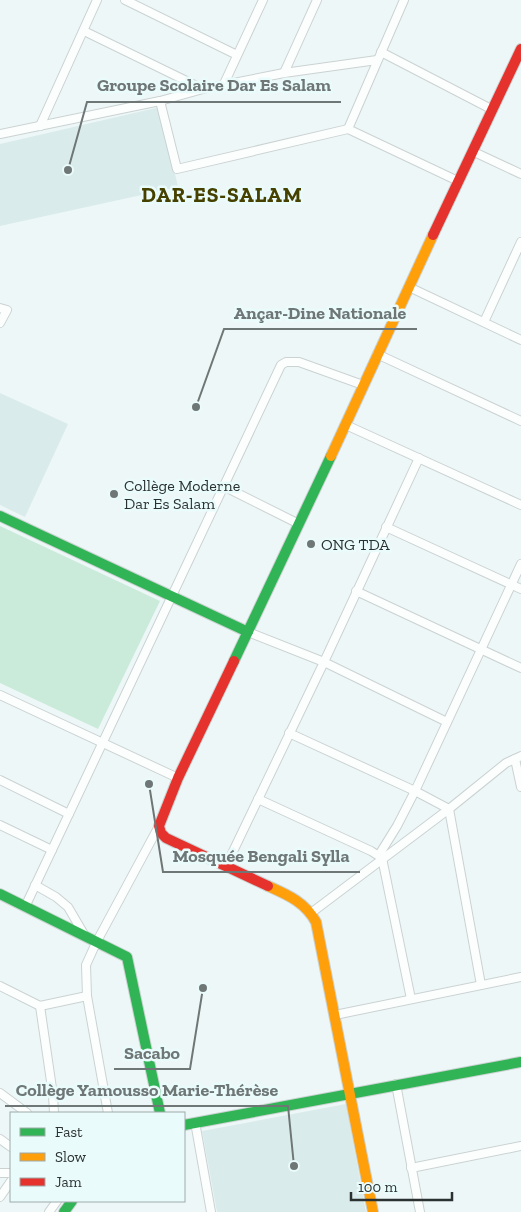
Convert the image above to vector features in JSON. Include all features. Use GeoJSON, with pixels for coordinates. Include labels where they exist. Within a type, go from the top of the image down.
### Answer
{"type":"FeatureCollection","features":[{"type":"Feature","properties":{"kind":"street"},"geometry":{"type":"LineString","coordinates":[[40,126],[97,0]]}},
{"type":"Feature","properties":{"kind":"street"},"geometry":{"type":"LineString","coordinates":[[125,0],[237,55]]}},
{"type":"Feature","properties":{"kind":"street"},"geometry":{"type":"LineString","coordinates":[[222,86],[264,0]]}},
{"type":"Feature","properties":{"kind":"street"},"geometry":{"type":"LineString","coordinates":[[284,72],[317,0]]}},
{"type":"Feature","properties":{"kind":"street"},"geometry":{"type":"LineString","coordinates":[[348,129],[404,0]]}},
{"type":"Feature","properties":{"kind":"street"},"geometry":{"type":"LineString","coordinates":[[84,31],[203,90]]}},
{"type":"Feature","properties":{"kind":"street"},"geometry":{"type":"LineString","coordinates":[[108,1112],[87,996],[86,965],[91,941],[159,826],[178,778],[346,425],[377,354],[472,151],[494,110],[521,49]]}},
{"type":"Feature","properties":{"kind":"street"},"geometry":{"type":"LineString","coordinates":[[381,52],[494,110]]}},
{"type":"Feature","properties":{"kind":"street"},"geometry":{"type":"LineString","coordinates":[[0,134],[160,101],[284,72],[377,60]]}},
{"type":"Feature","properties":{"kind":"street"},"geometry":{"type":"LineString","coordinates":[[160,101],[177,169],[348,129],[458,181]]}},
{"type":"Feature","properties":{"kind":"street"},"geometry":{"type":"LineString","coordinates":[[472,151],[521,174]]}},
{"type":"Feature","properties":{"kind":"street"},"geometry":{"type":"LineString","coordinates":[[484,322],[518,256],[521,242]]}},
{"type":"Feature","properties":{"kind":"street"},"geometry":{"type":"LineString","coordinates":[[409,287],[521,340]]}},
{"type":"Feature","properties":{"kind":"street"},"geometry":{"type":"LineString","coordinates":[[0,308],[7,310],[0,323]]}},
{"type":"Feature","properties":{"kind":"street"},"geometry":{"type":"LineString","coordinates":[[377,354],[521,421]]}},
{"type":"Feature","properties":{"kind":"street"},"geometry":{"type":"LineString","coordinates":[[25,907],[281,365],[286,362],[299,362],[363,386]]}},
{"type":"Feature","properties":{"kind":"street"},"geometry":{"type":"LineString","coordinates":[[346,425],[521,505]]}},
{"type":"Feature","properties":{"kind":"street"},"geometry":{"type":"LineString","coordinates":[[226,866],[419,458]]}},
{"type":"Feature","properties":{"kind":"street"},"geometry":{"type":"LineString","coordinates":[[223,486],[299,524]]}},
{"type":"Feature","properties":{"kind":"street"},"geometry":{"type":"LineString","coordinates":[[0,516],[248,632],[324,662],[447,722]]}},
{"type":"Feature","properties":{"kind":"street"},"geometry":{"type":"LineString","coordinates":[[386,526],[521,589]]}},
{"type":"Feature","properties":{"kind":"street"},"geometry":{"type":"LineString","coordinates":[[410,999],[380,857],[397,826],[521,564]]}},
{"type":"Feature","properties":{"kind":"street"},"geometry":{"type":"LineString","coordinates":[[356,591],[521,668]]}},
{"type":"Feature","properties":{"kind":"street"},"geometry":{"type":"LineString","coordinates":[[0,695],[178,778]]}},
{"type":"Feature","properties":{"kind":"street"},"geometry":{"type":"LineString","coordinates":[[289,733],[414,790],[449,809]]}},
{"type":"Feature","properties":{"kind":"street"},"geometry":{"type":"LineString","coordinates":[[311,913],[380,857],[449,809],[506,764],[518,758],[521,787]]}},
{"type":"Feature","properties":{"kind":"street"},"geometry":{"type":"LineString","coordinates":[[0,780],[69,814]]}},
{"type":"Feature","properties":{"kind":"street"},"geometry":{"type":"LineString","coordinates":[[258,799],[380,857]]}},
{"type":"Feature","properties":{"kind":"street"},"geometry":{"type":"LineString","coordinates":[[449,809],[482,985]]}},
{"type":"Feature","properties":{"kind":"street"},"geometry":{"type":"LineString","coordinates":[[0,825],[52,850]]}},
{"type":"Feature","properties":{"kind":"street"},"geometry":{"type":"LineString","coordinates":[[159,826],[161,833],[166,838],[293,897],[303,904],[316,922],[373,1212]]}},
{"type":"Feature","properties":{"kind":"street"},"geometry":{"type":"LineString","coordinates":[[35,885],[56,897],[68,907],[91,941]]}},
{"type":"Feature","properties":{"kind":"street"},"geometry":{"type":"LineString","coordinates":[[0,894],[126,957],[160,1112]]}},
{"type":"Feature","properties":{"kind":"street"},"geometry":{"type":"LineString","coordinates":[[335,1015],[521,977]]}},
{"type":"Feature","properties":{"kind":"street"},"geometry":{"type":"LineString","coordinates":[[0,986],[40,1006],[87,996]]}},
{"type":"Feature","properties":{"kind":"street"},"geometry":{"type":"LineString","coordinates":[[40,1006],[54,1112]]}},
{"type":"Feature","properties":{"kind":"street"},"geometry":{"type":"LineString","coordinates":[[185,1124],[521,1062]]}},
{"type":"Feature","properties":{"kind":"street"},"geometry":{"type":"LineString","coordinates":[[396,1084],[420,1212]]}},
{"type":"Feature","properties":{"kind":"street"},"geometry":{"type":"LineString","coordinates":[[0,1092],[26,1112]]}},
{"type":"Feature","properties":{"kind":"street"},"geometry":{"type":"LineString","coordinates":[[195,1122],[211,1212]]}},
{"type":"Feature","properties":{"kind":"street"},"geometry":{"type":"LineString","coordinates":[[411,1168],[521,1146]]}},
{"type":"Feature","properties":{"kind":"street"},"geometry":{"type":"LineString","coordinates":[[0,1197],[10,1183]]}},
{"type":"Feature","properties":{"kind":"shaded area"},"geometry":{"type":"Polygon","coordinates":[[[160,107],[178,187],[0,226],[0,144],[160,107]]]}},
{"type":"Feature","properties":{"kind":"shaded area"},"geometry":{"type":"Polygon","coordinates":[[[0,393],[68,424],[25,517],[0,505],[0,393]]]}},
{"type":"Feature","properties":{"kind":"shaded area"},"geometry":{"type":"Polygon","coordinates":[[[346,1104],[366,1212],[217,1212],[202,1131],[346,1104]]]}},
{"type":"Feature","properties":{"kind":"green space"},"geometry":{"type":"Polygon","coordinates":[[[0,526],[160,601],[98,729],[0,683],[0,526]]]}},
{"type":"Feature","properties":{"kind":"traffic: fast"},"geometry":{"type":"LineString","coordinates":[[234,661],[331,456]]}},
{"type":"Feature","properties":{"kind":"traffic: fast"},"geometry":{"type":"LineString","coordinates":[[0,516],[248,632]]}},
{"type":"Feature","properties":{"kind":"traffic: fast"},"geometry":{"type":"LineString","coordinates":[[0,894],[127,957],[160,1112]]}},
{"type":"Feature","properties":{"kind":"traffic: fast"},"geometry":{"type":"LineString","coordinates":[[185,1125],[521,1062]]}},
{"type":"Feature","properties":{"kind":"traffic: fast"},"geometry":{"type":"LineString","coordinates":[[64,1212],[71,1202]]}},
{"type":"Feature","properties":{"kind":"traffic: slow"},"geometry":{"type":"LineString","coordinates":[[331,456],[433,235]]}},
{"type":"Feature","properties":{"kind":"traffic: slow"},"geometry":{"type":"LineString","coordinates":[[268,886],[301,904],[316,922],[373,1212]]}},
{"type":"Feature","properties":{"kind":"traffic: jam"},"geometry":{"type":"LineString","coordinates":[[433,235],[521,49]]}},
{"type":"Feature","properties":{"kind":"traffic: jam"},"geometry":{"type":"LineString","coordinates":[[234,661],[178,778],[159,826],[161,833],[166,838],[268,886]]}},
{"type":"Feature","properties":{"kind":"place","name":"Groupe Scolaire Dar Es Salam"},"geometry":{"type":"Point","coordinates":[68,170]}},
{"type":"Feature","properties":{"kind":"place","name":"Ançar-Dine Nationale"},"geometry":{"type":"Point","coordinates":[196,407]}},
{"type":"Feature","properties":{"kind":"place","name":"Collège Moderne Dar Es Salam"},"geometry":{"type":"Point","coordinates":[114,494]}},
{"type":"Feature","properties":{"kind":"place","name":"ONG TDA"},"geometry":{"type":"Point","coordinates":[311,544]}},
{"type":"Feature","properties":{"kind":"place","name":"Mosquée Bengali Sylla"},"geometry":{"type":"Point","coordinates":[149,784]}},
{"type":"Feature","properties":{"kind":"place","name":"Sacabo"},"geometry":{"type":"Point","coordinates":[203,988]}},
{"type":"Feature","properties":{"kind":"place","name":"Collège Yamousso Marie-Thérèse"},"geometry":{"type":"Point","coordinates":[294,1166]}},
{"type":"Feature","properties":{"kind":"district","name":"DAR-ES-SALAM"},"geometry":{"type":"Point","coordinates":[222,194]}}]}
